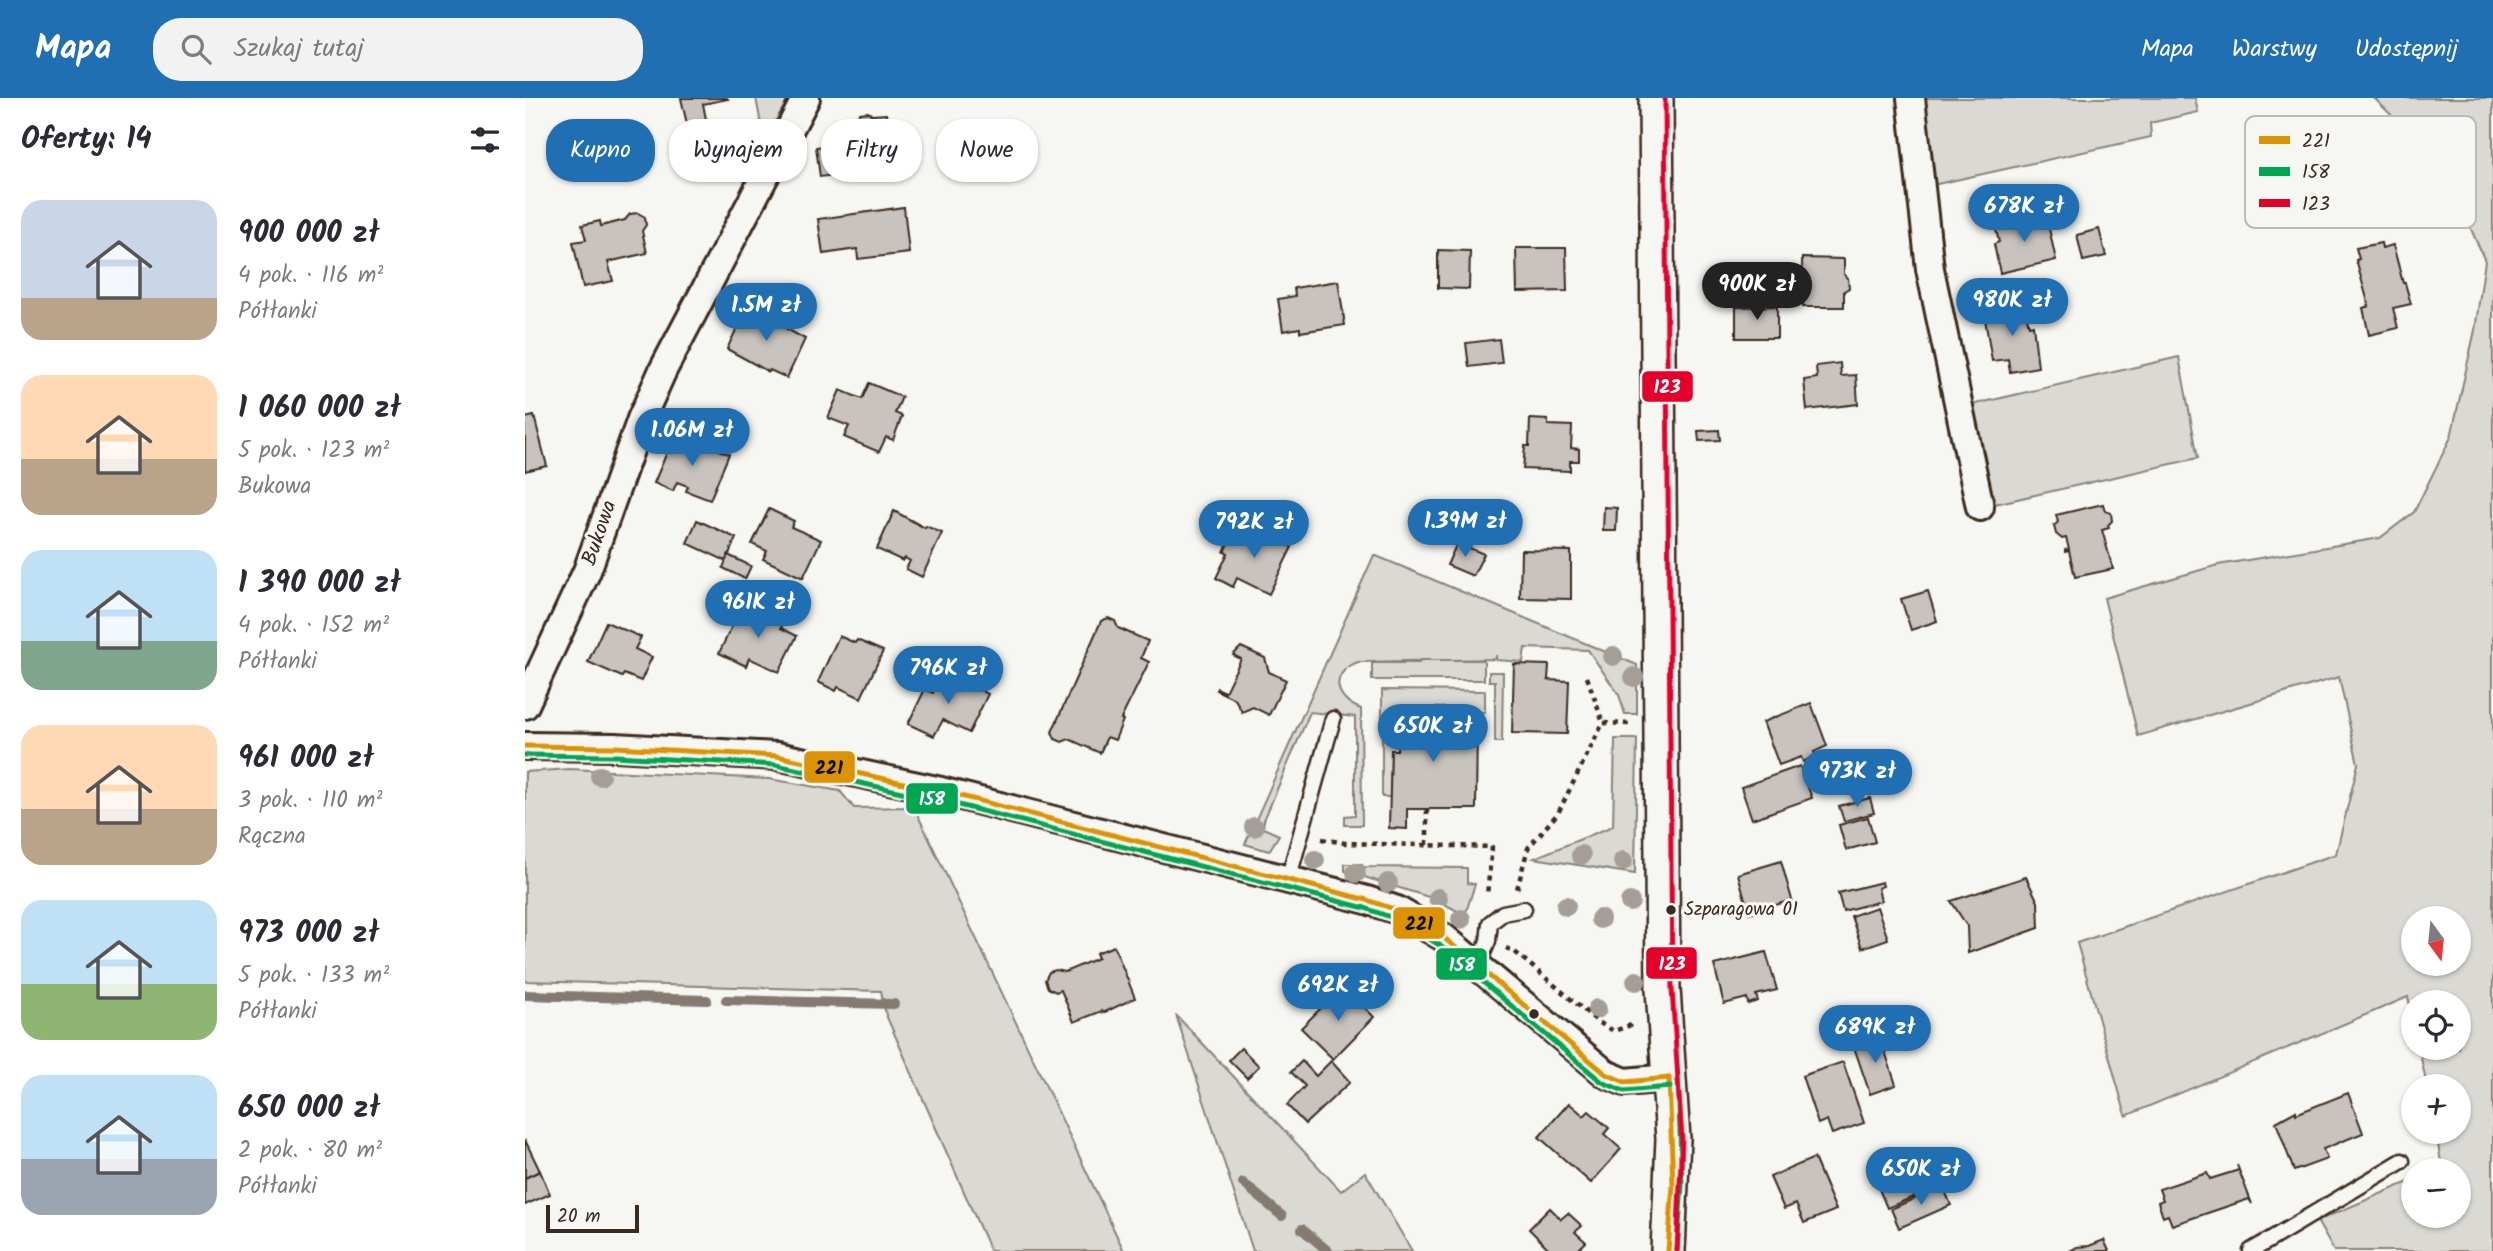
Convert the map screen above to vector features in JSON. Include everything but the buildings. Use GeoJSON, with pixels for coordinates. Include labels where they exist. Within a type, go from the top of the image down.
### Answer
{"type":"FeatureCollection","features":[{"type":"Feature","properties":{"kind":"street","name":"Bukowa"},"geometry":{"type":"LineString","coordinates":[[525,705],[587,571],[641,419],[663,370],[806,98]]}},
{"type":"Feature","properties":{"kind":"street"},"geometry":{"type":"LineString","coordinates":[[1656,98],[1663,989],[1673,1185],[1668,1251]]}},
{"type":"Feature","properties":{"kind":"street"},"geometry":{"type":"LineString","coordinates":[[1911,98],[1930,269],[1980,507]]}},
{"type":"Feature","properties":{"kind":"street"},"geometry":{"type":"LineString","coordinates":[[525,747],[615,747],[777,755],[941,791],[1397,910],[1443,937],[1606,1074],[1625,1082],[1669,1078]]}},
{"type":"Feature","properties":{"kind":"lane"},"geometry":{"type":"LineString","coordinates":[[1288,880],[1333,719]]}},
{"type":"Feature","properties":{"kind":"lane"},"geometry":{"type":"LineString","coordinates":[[1478,965],[1488,941],[1490,923],[1519,905]]}},
{"type":"Feature","properties":{"kind":"lane"},"geometry":{"type":"LineString","coordinates":[[2251,1251],[2401,1162]]}},
{"type":"Feature","properties":{"kind":"path"},"geometry":{"type":"LineString","coordinates":[[1519,905],[1528,848],[1558,813],[1603,723],[1587,677]]}},
{"type":"Feature","properties":{"kind":"path"},"geometry":{"type":"LineString","coordinates":[[1603,723],[1661,724]]}},
{"type":"Feature","properties":{"kind":"path"},"geometry":{"type":"LineString","coordinates":[[1427,809],[1427,845]]}},
{"type":"Feature","properties":{"kind":"path"},"geometry":{"type":"LineString","coordinates":[[1345,843],[1492,846],[1488,890]]}},
{"type":"Feature","properties":{"kind":"shaded area"},"geometry":{"type":"Polygon","coordinates":[[[756,98],[789,98],[776,119],[760,119],[756,98]]]}},
{"type":"Feature","properties":{"kind":"shaded area"},"geometry":{"type":"Polygon","coordinates":[[[1922,98],[2195,98],[2198,112],[2150,123],[2151,137],[1928,186],[1922,98]]]}},
{"type":"Feature","properties":{"kind":"shaded area"},"geometry":{"type":"Polygon","coordinates":[[[2374,98],[2493,98],[2493,1251],[2334,1251],[2317,1221],[2401,1185],[2401,1228],[2471,1228],[2471,1158],[2440,1158],[2438,1144],[2471,1144],[2471,1074],[2424,1074],[2421,1060],[2471,1060],[2471,990],[2401,990],[2401,1000],[2126,1116],[2077,943],[2336,854],[2358,764],[2339,677],[2138,736],[2104,598],[2218,565],[2380,538],[2414,512],[2451,437],[2475,330],[2485,261],[2471,228],[2476,228],[2476,116],[2392,116],[2374,98]]]}},
{"type":"Feature","properties":{"kind":"shaded area"},"geometry":{"type":"Polygon","coordinates":[[[2179,357],[2198,458],[1995,504],[1971,405],[2179,357]]]}},
{"type":"Feature","properties":{"kind":"shaded area"},"geometry":{"type":"Polygon","coordinates":[[[1374,555],[1637,665],[1637,714],[1625,714],[1619,695],[1588,650],[1525,648],[1523,662],[1496,659],[1358,662],[1342,673],[1339,686],[1345,699],[1361,709],[1362,825],[1345,825],[1345,816],[1355,815],[1355,717],[1310,712],[1264,820],[1263,828],[1279,835],[1269,851],[1245,844],[1374,555]]]}},
{"type":"Feature","properties":{"kind":"shaded area"},"geometry":{"type":"Polygon","coordinates":[[[1420,660],[1484,660],[1484,680],[1372,680],[1372,663],[1419,663],[1420,660]]]}},
{"type":"Feature","properties":{"kind":"shaded area"},"geometry":{"type":"Polygon","coordinates":[[[1489,672],[1503,672],[1502,742],[1495,742],[1495,681],[1489,681],[1489,672]]]}},
{"type":"Feature","properties":{"kind":"shaded area"},"geometry":{"type":"Polygon","coordinates":[[[1382,690],[1485,691],[1485,712],[1469,712],[1469,708],[1405,709],[1405,722],[1398,722],[1397,750],[1391,751],[1390,797],[1382,797],[1382,690]]]}},
{"type":"Feature","properties":{"kind":"shaded area"},"geometry":{"type":"Polygon","coordinates":[[[1615,739],[1637,739],[1635,874],[1534,858],[1613,826],[1615,739]]]}},
{"type":"Feature","properties":{"kind":"shaded area"},"geometry":{"type":"Polygon","coordinates":[[[570,769],[769,779],[840,791],[854,808],[914,807],[1124,1251],[990,1251],[886,1015],[881,991],[525,981],[525,772],[570,769]]]}},
{"type":"Feature","properties":{"kind":"shaded area"},"geometry":{"type":"Polygon","coordinates":[[[1345,864],[1362,864],[1363,867],[1467,868],[1467,883],[1475,884],[1465,915],[1435,899],[1345,871],[1345,864]]]}},
{"type":"Feature","properties":{"kind":"shaded area"},"geometry":{"type":"Polygon","coordinates":[[[1176,1015],[1341,1191],[1365,1172],[1412,1251],[1253,1251],[1176,1015]]]}},
{"type":"Feature","properties":{"kind":"waterway"},"geometry":{"type":"LineString","coordinates":[[525,995],[707,1000]]}},
{"type":"Feature","properties":{"kind":"waterway"},"geometry":{"type":"LineString","coordinates":[[726,1000],[894,1004]]}},
{"type":"Feature","properties":{"kind":"waterway"},"geometry":{"type":"LineString","coordinates":[[1243,1183],[1282,1216]]}},
{"type":"Feature","properties":{"kind":"waterway"},"geometry":{"type":"LineString","coordinates":[[1302,1229],[1328,1251]]}},
{"type":"Feature","properties":{"kind":"transit line","name":"123"},"geometry":{"type":"LineString","coordinates":[[1665,98],[1672,989],[1682,1139],[1677,1251]]}},
{"type":"Feature","properties":{"kind":"transit line","name":"221"},"geometry":{"type":"LineString","coordinates":[[525,746],[615,747],[777,756],[941,791],[1367,900],[1397,910],[1443,937],[1606,1074],[1625,1082],[1669,1078]]}},
{"type":"Feature","properties":{"kind":"transit line","name":"158"},"geometry":{"type":"LineString","coordinates":[[525,755],[615,756],[776,765],[939,800],[1365,908],[1393,918],[1438,944],[1602,1082],[1624,1091],[1670,1087]]}},
{"type":"Feature","properties":{"kind":"transit line","name":"221"},"geometry":{"type":"LineString","coordinates":[[1668,1251],[1673,1185],[1669,1078]]}},
{"type":"Feature","properties":{"kind":"transit line","name":"158"},"geometry":{"type":"LineString","coordinates":[[1677,1251],[1682,1185],[1678,1078]]}},
{"type":"Feature","properties":{"kind":"place","name":"Szparagowa 01"},"geometry":{"type":"Point","coordinates":[1671,910]}}]}
